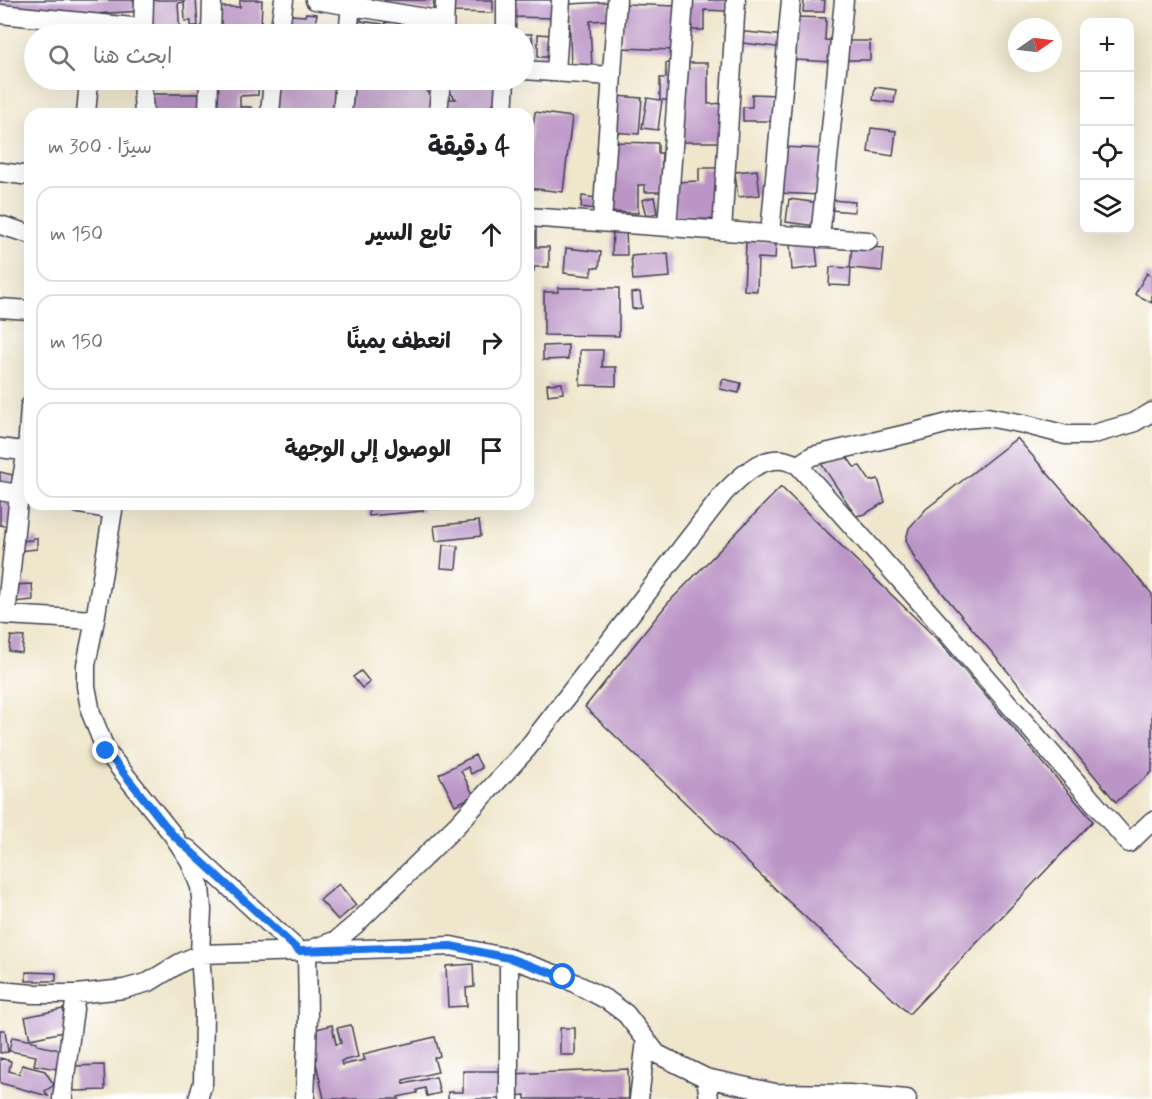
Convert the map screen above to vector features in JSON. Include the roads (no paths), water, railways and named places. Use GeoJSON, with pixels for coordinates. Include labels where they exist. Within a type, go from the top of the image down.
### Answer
{"type":"FeatureCollection","features":[{"type":"Feature","properties":{"kind":"street"},"geometry":{"type":"LineString","coordinates":[[143,24],[144,0]]}},
{"type":"Feature","properties":{"kind":"street"},"geometry":{"type":"LineString","coordinates":[[211,24],[212,0]]}},
{"type":"Feature","properties":{"kind":"street"},"geometry":{"type":"LineString","coordinates":[[280,24],[284,0]]}},
{"type":"Feature","properties":{"kind":"street"},"geometry":{"type":"LineString","coordinates":[[315,0],[427,24]]}},
{"type":"Feature","properties":{"kind":"street"},"geometry":{"type":"LineString","coordinates":[[444,24],[446,0]]}},
{"type":"Feature","properties":{"kind":"street"},"geometry":{"type":"LineString","coordinates":[[506,0],[506,24]]}},
{"type":"Feature","properties":{"kind":"street"},"geometry":{"type":"LineString","coordinates":[[556,72],[561,0]]}},
{"type":"Feature","properties":{"kind":"street"},"geometry":{"type":"LineString","coordinates":[[602,222],[617,0]]}},
{"type":"Feature","properties":{"kind":"street"},"geometry":{"type":"LineString","coordinates":[[667,227],[684,0]]}},
{"type":"Feature","properties":{"kind":"street"},"geometry":{"type":"LineString","coordinates":[[722,231],[736,0]]}},
{"type":"Feature","properties":{"kind":"street"},"geometry":{"type":"LineString","coordinates":[[770,234],[791,0]]}},
{"type":"Feature","properties":{"kind":"street"},"geometry":{"type":"LineString","coordinates":[[820,238],[844,0]]}},
{"type":"Feature","properties":{"kind":"street"},"geometry":{"type":"LineString","coordinates":[[349,24],[351,6]]}},
{"type":"Feature","properties":{"kind":"street"},"geometry":{"type":"LineString","coordinates":[[0,14],[62,24]]}},
{"type":"Feature","properties":{"kind":"street"},"geometry":{"type":"LineString","coordinates":[[534,71],[611,76]]}},
{"type":"Feature","properties":{"kind":"street"},"geometry":{"type":"LineString","coordinates":[[87,108],[88,90]]}},
{"type":"Feature","properties":{"kind":"street"},"geometry":{"type":"LineString","coordinates":[[143,90],[144,108]]}},
{"type":"Feature","properties":{"kind":"street"},"geometry":{"type":"LineString","coordinates":[[208,108],[209,90]]}},
{"type":"Feature","properties":{"kind":"street"},"geometry":{"type":"LineString","coordinates":[[271,108],[272,90]]}},
{"type":"Feature","properties":{"kind":"street"},"geometry":{"type":"LineString","coordinates":[[343,108],[344,90]]}},
{"type":"Feature","properties":{"kind":"street"},"geometry":{"type":"LineString","coordinates":[[439,108],[440,90]]}},
{"type":"Feature","properties":{"kind":"street"},"geometry":{"type":"LineString","coordinates":[[503,108],[504,90]]}},
{"type":"Feature","properties":{"kind":"street"},"geometry":{"type":"LineString","coordinates":[[0,172],[24,175]]}},
{"type":"Feature","properties":{"kind":"street"},"geometry":{"type":"LineString","coordinates":[[534,217],[868,241]]}},
{"type":"Feature","properties":{"kind":"street"},"geometry":{"type":"LineString","coordinates":[[0,225],[24,232]]}},
{"type":"Feature","properties":{"kind":"street"},"geometry":{"type":"LineString","coordinates":[[0,308],[24,310]]}},
{"type":"Feature","properties":{"kind":"street"},"geometry":{"type":"LineString","coordinates":[[798,465],[812,456],[963,419],[987,417],[1066,435],[1090,435],[1133,423],[1152,412]]}},
{"type":"Feature","properties":{"kind":"street"},"geometry":{"type":"LineString","coordinates":[[0,448],[24,451]]}},
{"type":"Feature","properties":{"kind":"street"},"geometry":{"type":"LineString","coordinates":[[303,951],[337,940],[457,825],[526,750],[724,493],[743,474],[755,466],[770,461],[783,460],[798,465],[1129,843],[1152,820]]}},
{"type":"Feature","properties":{"kind":"street"},"geometry":{"type":"LineString","coordinates":[[0,491],[24,495]]}},
{"type":"Feature","properties":{"kind":"street"},"geometry":{"type":"LineString","coordinates":[[24,501],[6,615],[95,620]]}},
{"type":"Feature","properties":{"kind":"street"},"geometry":{"type":"LineString","coordinates":[[113,510],[86,665],[86,686],[91,713],[106,751],[173,835],[190,861],[200,887],[202,910],[200,954],[204,1010],[203,1083],[198,1099]]}},
{"type":"Feature","properties":{"kind":"street"},"geometry":{"type":"LineString","coordinates":[[173,835],[303,951],[308,1017],[305,1099]]}},
{"type":"Feature","properties":{"kind":"street"},"geometry":{"type":"LineString","coordinates":[[0,991],[76,994],[124,989],[149,982],[200,954],[451,946],[509,958],[563,977],[607,1000],[626,1014],[657,1054],[706,1078],[775,1093],[849,1094],[907,1099]]}},
{"type":"Feature","properties":{"kind":"street"},"geometry":{"type":"LineString","coordinates":[[508,1099],[509,958]]}},
{"type":"Feature","properties":{"kind":"street"},"geometry":{"type":"LineString","coordinates":[[64,1099],[62,1099],[76,994]]}},
{"type":"Feature","properties":{"kind":"street"},"geometry":{"type":"LineString","coordinates":[[639,1099],[646,1040]]}},
{"type":"Feature","properties":{"kind":"street"},"geometry":{"type":"LineString","coordinates":[[706,1078],[709,1099]]}}]}
